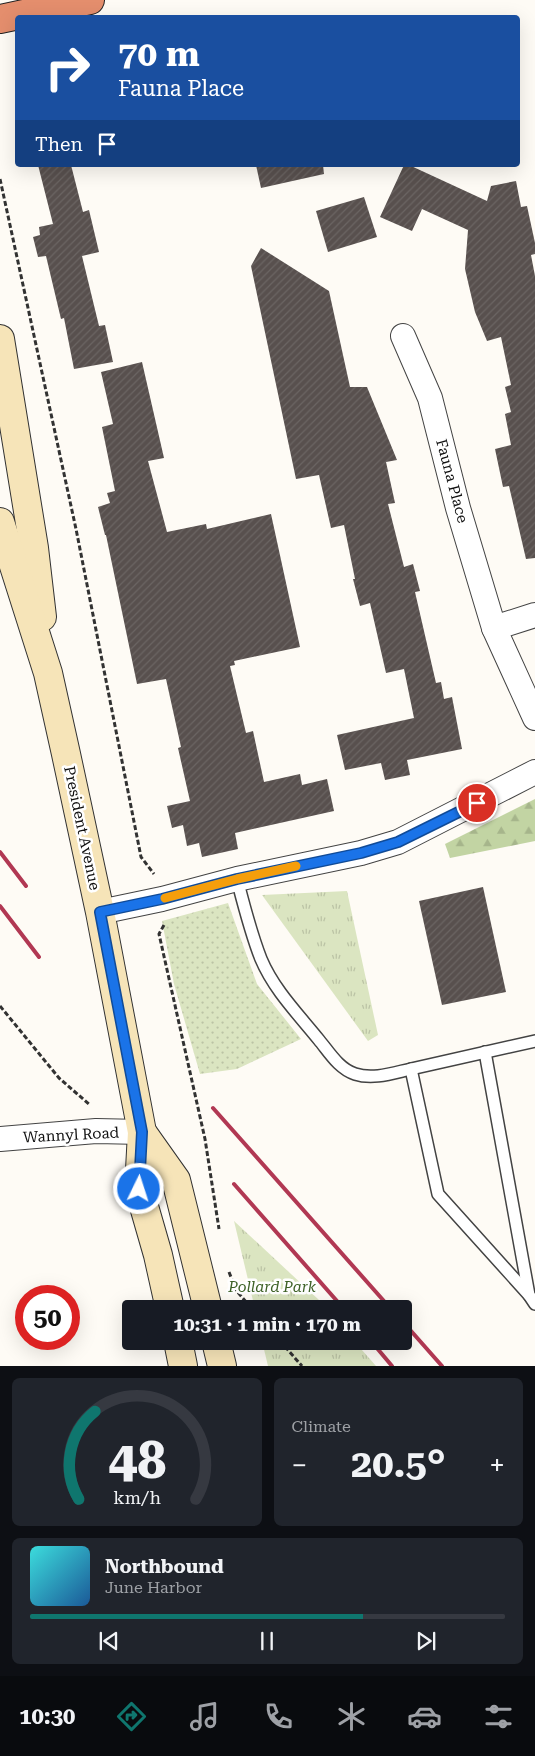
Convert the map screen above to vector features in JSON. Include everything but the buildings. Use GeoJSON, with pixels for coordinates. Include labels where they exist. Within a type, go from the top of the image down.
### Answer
{"type":"FeatureCollection","features":[{"type":"Feature","properties":{"kind":"highway"},"geometry":{"type":"LineString","coordinates":[[19,15],[90,0]]}},
{"type":"Feature","properties":{"kind":"highway"},"geometry":{"type":"LineString","coordinates":[[0,19],[15,16]]}},
{"type":"Feature","properties":{"kind":"main road","name":"President Avenue"},"geometry":{"type":"LineString","coordinates":[[0,339],[34,548],[48,673]]}},
{"type":"Feature","properties":{"kind":"main road","name":"President Avenue"},"geometry":{"type":"LineString","coordinates":[[0,522],[48,673],[100,912],[142,1132],[139,1189],[158,1255],[168,1300]]}},
{"type":"Feature","properties":{"kind":"main road","name":"President Avenue"},"geometry":{"type":"LineString","coordinates":[[142,1132],[176,1180],[206,1300]]}},
{"type":"Feature","properties":{"kind":"main road"},"geometry":{"type":"LineString","coordinates":[[218,1350],[222,1366]]}},
{"type":"Feature","properties":{"kind":"street","name":"Fauna Place"},"geometry":{"type":"LineString","coordinates":[[403,336],[430,398],[458,508],[494,628],[535,718]]}},
{"type":"Feature","properties":{"kind":"street"},"geometry":{"type":"LineString","coordinates":[[494,628],[535,615]]}},
{"type":"Feature","properties":{"kind":"street"},"geometry":{"type":"LineString","coordinates":[[100,912],[162,899],[237,879],[361,853],[398,842],[535,772]]}},
{"type":"Feature","properties":{"kind":"street","name":"Wannyl Road"},"geometry":{"type":"LineString","coordinates":[[0,1139],[96,1131],[142,1132]]}},
{"type":"Feature","properties":{"kind":"lane"},"geometry":{"type":"LineString","coordinates":[[237,879],[262,960],[274,983],[334,1059],[354,1074],[378,1076],[535,1040]]}},
{"type":"Feature","properties":{"kind":"lane"},"geometry":{"type":"LineString","coordinates":[[485,1052],[532,1300]]}},
{"type":"Feature","properties":{"kind":"lane"},"geometry":{"type":"LineString","coordinates":[[411,1069],[438,1194],[532,1300]]}},
{"type":"Feature","properties":{"kind":"path"},"geometry":{"type":"LineString","coordinates":[[0,179],[76,529],[141,856],[156,877]]}},
{"type":"Feature","properties":{"kind":"path"},"geometry":{"type":"LineString","coordinates":[[166,918],[159,934],[205,1139],[219,1231]]}},
{"type":"Feature","properties":{"kind":"path"},"geometry":{"type":"LineString","coordinates":[[0,1006],[59,1078],[91,1106]]}},
{"type":"Feature","properties":{"kind":"path"},"geometry":{"type":"LineString","coordinates":[[228,1264],[236,1290],[244,1300]]}},
{"type":"Feature","properties":{"kind":"path"},"geometry":{"type":"LineString","coordinates":[[288,1350],[302,1366]]}},
{"type":"Feature","properties":{"kind":"green space"},"geometry":{"type":"Polygon","coordinates":[[[535,799],[535,841],[450,858],[445,844],[535,799]]]}},
{"type":"Feature","properties":{"kind":"green space"},"geometry":{"type":"Polygon","coordinates":[[[347,891],[378,1035],[368,1041],[262,895],[347,891]]]}},
{"type":"Feature","properties":{"kind":"green space"},"geometry":{"type":"Polygon","coordinates":[[[228,903],[257,984],[301,1039],[237,1069],[200,1074],[174,984],[162,921],[228,903]]]}},
{"type":"Feature","properties":{"kind":"green space","name":"Pollard Park"},"geometry":{"type":"Polygon","coordinates":[[[234,1221],[319,1300],[253,1300],[234,1221]]]}},
{"type":"Feature","properties":{"kind":"green space"},"geometry":{"type":"Polygon","coordinates":[[[264,1350],[362,1350],[376,1366],[268,1366],[264,1350]]]}},
{"type":"Feature","properties":{"kind":"railway"},"geometry":{"type":"LineString","coordinates":[[0,852],[26,886]]}},
{"type":"Feature","properties":{"kind":"railway"},"geometry":{"type":"LineString","coordinates":[[0,906],[39,957]]}},
{"type":"Feature","properties":{"kind":"railway"},"geometry":{"type":"LineString","coordinates":[[213,1108],[383,1300]]}},
{"type":"Feature","properties":{"kind":"railway"},"geometry":{"type":"LineString","coordinates":[[234,1184],[336,1300]]}},
{"type":"Feature","properties":{"kind":"railway"},"geometry":{"type":"LineString","coordinates":[[412,1332],[442,1366]]}},
{"type":"Feature","properties":{"kind":"railway"},"geometry":{"type":"LineString","coordinates":[[379,1350],[392,1366]]}},
{"type":"Feature","properties":{"kind":"slow traffic"},"geometry":{"type":"LineString","coordinates":[[165,898],[296,866]]}},
{"type":"Feature","properties":{"kind":"route"},"geometry":{"type":"LineString","coordinates":[[139,1189],[142,1132],[100,912],[162,899],[237,879],[361,853],[398,842],[477,803]]}}]}
